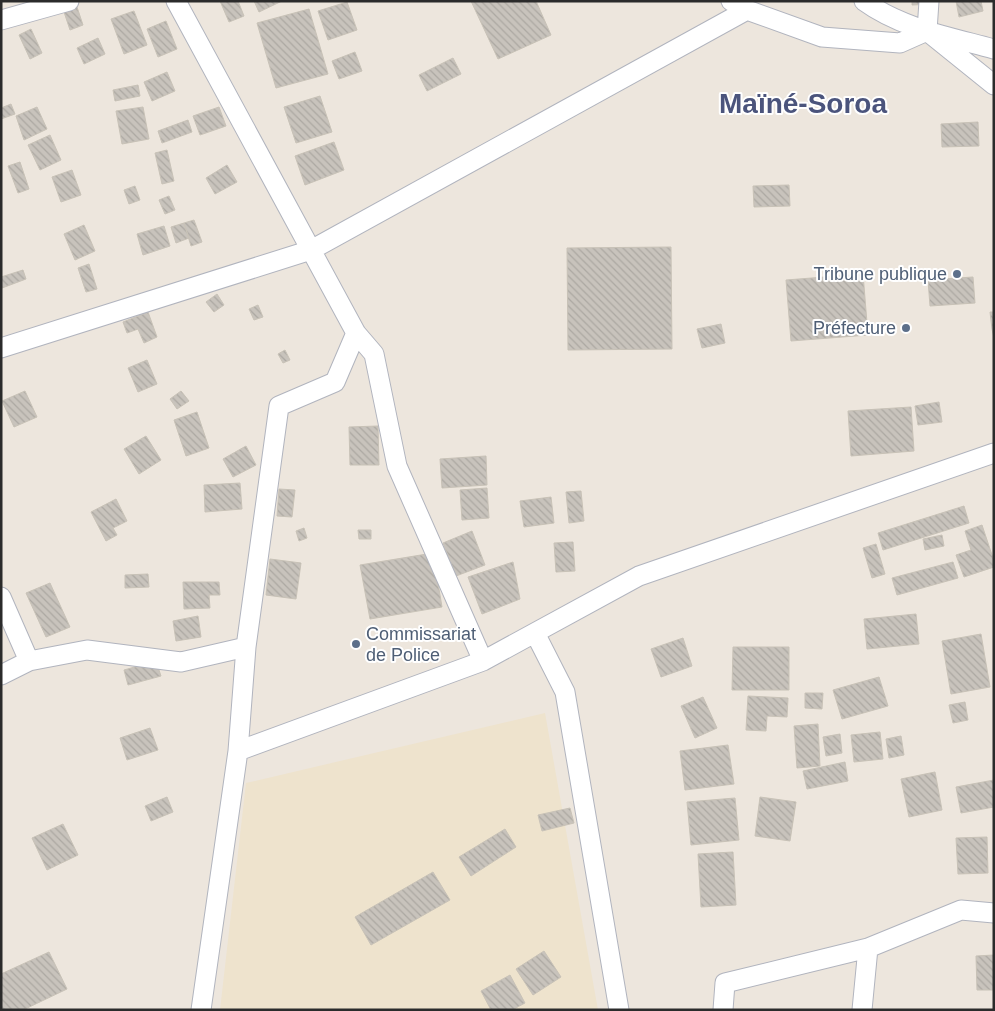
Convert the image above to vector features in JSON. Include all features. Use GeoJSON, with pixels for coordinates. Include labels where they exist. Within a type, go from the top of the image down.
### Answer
{"type":"FeatureCollection","features":[{"type":"Feature","properties":{"kind":"street"},"geometry":{"type":"LineString","coordinates":[[1,20],[69,1]]}},
{"type":"Feature","properties":{"kind":"street"},"geometry":{"type":"LineString","coordinates":[[176,1],[356,333],[374,354],[397,466],[484,661]]}},
{"type":"Feature","properties":{"kind":"street"},"geometry":{"type":"LineString","coordinates":[[864,1],[878,11],[928,31],[994,49]]}},
{"type":"Feature","properties":{"kind":"street"},"geometry":{"type":"LineString","coordinates":[[928,31],[930,1]]}},
{"type":"Feature","properties":{"kind":"street"},"geometry":{"type":"LineString","coordinates":[[1,348],[311,250],[739,6],[822,36],[900,43],[928,31]]}},
{"type":"Feature","properties":{"kind":"street"},"geometry":{"type":"LineString","coordinates":[[928,31],[994,85]]}},
{"type":"Feature","properties":{"kind":"street"},"geometry":{"type":"LineString","coordinates":[[201,1010],[238,751],[246,647],[279,406],[335,382],[356,333]]}},
{"type":"Feature","properties":{"kind":"street"},"geometry":{"type":"LineString","coordinates":[[238,751],[484,661],[639,576],[994,453]]}},
{"type":"Feature","properties":{"kind":"street"},"geometry":{"type":"LineString","coordinates":[[1,597],[29,661]]}},
{"type":"Feature","properties":{"kind":"street"},"geometry":{"type":"LineString","coordinates":[[535,633],[565,692],[618,1010]]}},
{"type":"Feature","properties":{"kind":"street"},"geometry":{"type":"LineString","coordinates":[[1,675],[29,661],[87,650],[181,662],[246,647]]}},
{"type":"Feature","properties":{"kind":"street"},"geometry":{"type":"LineString","coordinates":[[723,1010],[725,983],[868,948],[961,910],[994,913]]}},
{"type":"Feature","properties":{"kind":"street"},"geometry":{"type":"LineString","coordinates":[[862,1010],[868,948]]}},
{"type":"Feature","properties":{"kind":"shaded area"},"geometry":{"type":"Polygon","coordinates":[[[545,713],[598,1010],[220,1010],[246,783],[545,713]]]}},
{"type":"Feature","properties":{"kind":"building"},"geometry":{"type":"Polygon","coordinates":[[[220,1],[238,1],[244,16],[229,22],[220,1]]]}},
{"type":"Feature","properties":{"kind":"building"},"geometry":{"type":"Polygon","coordinates":[[[254,1],[282,1],[259,12],[254,1]]]}},
{"type":"Feature","properties":{"kind":"building"},"geometry":{"type":"Polygon","coordinates":[[[471,1],[536,1],[551,35],[498,59],[471,1]]]}},
{"type":"Feature","properties":{"kind":"building"},"geometry":{"type":"Polygon","coordinates":[[[912,1],[935,1],[935,4],[912,5],[912,1]]]}},
{"type":"Feature","properties":{"kind":"building"},"geometry":{"type":"Polygon","coordinates":[[[956,1],[981,1],[983,11],[959,17],[956,1]]]}},
{"type":"Feature","properties":{"kind":"building"},"geometry":{"type":"Polygon","coordinates":[[[347,2],[357,30],[328,40],[318,11],[347,2]]]}},
{"type":"Feature","properties":{"kind":"building"},"geometry":{"type":"Polygon","coordinates":[[[76,4],[83,25],[70,30],[63,9],[76,4]]]}},
{"type":"Feature","properties":{"kind":"building"},"geometry":{"type":"Polygon","coordinates":[[[309,9],[328,74],[276,88],[257,23],[309,9]]]}},
{"type":"Feature","properties":{"kind":"building"},"geometry":{"type":"Polygon","coordinates":[[[134,11],[147,45],[124,54],[111,19],[134,11]]]}},
{"type":"Feature","properties":{"kind":"building"},"geometry":{"type":"Polygon","coordinates":[[[166,21],[177,49],[158,57],[147,29],[166,21]]]}},
{"type":"Feature","properties":{"kind":"building"},"geometry":{"type":"Polygon","coordinates":[[[31,29],[42,53],[30,59],[19,35],[31,29]]]}},
{"type":"Feature","properties":{"kind":"building"},"geometry":{"type":"Polygon","coordinates":[[[98,38],[105,54],[84,64],[77,48],[98,38]]]}},
{"type":"Feature","properties":{"kind":"building"},"geometry":{"type":"Polygon","coordinates":[[[355,52],[362,71],[339,79],[332,61],[355,52]]]}},
{"type":"Feature","properties":{"kind":"building"},"geometry":{"type":"Polygon","coordinates":[[[453,58],[461,74],[427,91],[419,75],[453,58]]]}},
{"type":"Feature","properties":{"kind":"building"},"geometry":{"type":"Polygon","coordinates":[[[167,72],[175,91],[152,101],[144,82],[167,72]]]}},
{"type":"Feature","properties":{"kind":"building"},"geometry":{"type":"Polygon","coordinates":[[[138,85],[140,96],[115,101],[113,90],[138,85]]]}},
{"type":"Feature","properties":{"kind":"building"},"geometry":{"type":"Polygon","coordinates":[[[320,96],[332,132],[296,143],[284,107],[320,96]]]}},
{"type":"Feature","properties":{"kind":"building"},"geometry":{"type":"Polygon","coordinates":[[[11,104],[15,114],[1,119],[1,108],[11,104]]]}},
{"type":"Feature","properties":{"kind":"building"},"geometry":{"type":"Polygon","coordinates":[[[37,107],[47,129],[24,140],[16,116],[37,107]]]}},
{"type":"Feature","properties":{"kind":"building"},"geometry":{"type":"Polygon","coordinates":[[[143,107],[149,139],[122,144],[116,111],[143,107]]]}},
{"type":"Feature","properties":{"kind":"building"},"geometry":{"type":"Polygon","coordinates":[[[219,107],[226,126],[200,135],[193,116],[219,107]]]}},
{"type":"Feature","properties":{"kind":"building"},"geometry":{"type":"Polygon","coordinates":[[[188,120],[192,132],[162,143],[158,131],[188,120]]]}},
{"type":"Feature","properties":{"kind":"building"},"geometry":{"type":"Polygon","coordinates":[[[978,122],[979,146],[942,147],[941,124],[978,122]]]}},
{"type":"Feature","properties":{"kind":"building"},"geometry":{"type":"Polygon","coordinates":[[[50,135],[61,160],[40,170],[28,145],[50,135]]]}},
{"type":"Feature","properties":{"kind":"building"},"geometry":{"type":"Polygon","coordinates":[[[334,142],[344,170],[305,185],[295,156],[334,142]]]}},
{"type":"Feature","properties":{"kind":"building"},"geometry":{"type":"Polygon","coordinates":[[[167,150],[174,181],[162,184],[155,153],[167,150]]]}},
{"type":"Feature","properties":{"kind":"building"},"geometry":{"type":"Polygon","coordinates":[[[20,162],[29,189],[18,193],[8,166],[20,162]]]}},
{"type":"Feature","properties":{"kind":"building"},"geometry":{"type":"Polygon","coordinates":[[[227,165],[237,182],[215,194],[206,178],[227,165]]]}},
{"type":"Feature","properties":{"kind":"building"},"geometry":{"type":"Polygon","coordinates":[[[72,170],[81,195],[61,202],[52,177],[72,170]]]}},
{"type":"Feature","properties":{"kind":"building"},"geometry":{"type":"Polygon","coordinates":[[[789,185],[790,206],[754,207],[753,186],[789,185]]]}},
{"type":"Feature","properties":{"kind":"building"},"geometry":{"type":"Polygon","coordinates":[[[135,186],[140,200],[129,204],[124,190],[135,186]]]}},
{"type":"Feature","properties":{"kind":"building"},"geometry":{"type":"Polygon","coordinates":[[[169,196],[175,210],[165,214],[159,200],[169,196]]]}},
{"type":"Feature","properties":{"kind":"building"},"geometry":{"type":"Polygon","coordinates":[[[194,220],[202,242],[191,246],[184,223],[194,220]]]}},
{"type":"Feature","properties":{"kind":"building"},"geometry":{"type":"Polygon","coordinates":[[[184,223],[189,238],[176,243],[171,227],[184,223]]]}},
{"type":"Feature","properties":{"kind":"building"},"geometry":{"type":"Polygon","coordinates":[[[84,225],[95,251],[75,260],[64,234],[84,225]]]}},
{"type":"Feature","properties":{"kind":"building"},"geometry":{"type":"Polygon","coordinates":[[[164,226],[170,246],[143,255],[137,234],[164,226]]]}},
{"type":"Feature","properties":{"kind":"building"},"geometry":{"type":"Polygon","coordinates":[[[671,247],[672,349],[568,350],[567,248],[671,247]]]}},
{"type":"Feature","properties":{"kind":"building"},"geometry":{"type":"Polygon","coordinates":[[[89,264],[97,289],[86,292],[78,268],[89,264]]]}},
{"type":"Feature","properties":{"kind":"building"},"geometry":{"type":"Polygon","coordinates":[[[23,270],[26,279],[2,288],[1,277],[23,270]]]}},
{"type":"Feature","properties":{"kind":"building"},"geometry":{"type":"Polygon","coordinates":[[[863,274],[868,335],[791,341],[786,280],[863,274]]]}},
{"type":"Feature","properties":{"kind":"building"},"geometry":{"type":"Polygon","coordinates":[[[973,277],[975,303],[930,306],[928,280],[973,277]]]}},
{"type":"Feature","properties":{"kind":"building"},"geometry":{"type":"Polygon","coordinates":[[[217,294],[224,305],[214,312],[206,302],[217,294]]]}},
{"type":"Feature","properties":{"kind":"building"},"geometry":{"type":"Polygon","coordinates":[[[258,305],[263,317],[254,320],[249,309],[258,305]]]}},
{"type":"Feature","properties":{"kind":"building"},"geometry":{"type":"Polygon","coordinates":[[[148,312],[157,337],[144,343],[138,329],[127,333],[123,322],[148,312]]]}},
{"type":"Feature","properties":{"kind":"building"},"geometry":{"type":"Polygon","coordinates":[[[990,312],[994,312],[994,338],[992,329],[990,312]]]}},
{"type":"Feature","properties":{"kind":"building"},"geometry":{"type":"Polygon","coordinates":[[[721,324],[725,343],[702,348],[697,329],[721,324]]]}},
{"type":"Feature","properties":{"kind":"building"},"geometry":{"type":"Polygon","coordinates":[[[285,350],[290,360],[283,363],[278,354],[285,350]]]}},
{"type":"Feature","properties":{"kind":"building"},"geometry":{"type":"Polygon","coordinates":[[[147,360],[157,384],[138,392],[128,368],[147,360]]]}},
{"type":"Feature","properties":{"kind":"building"},"geometry":{"type":"Polygon","coordinates":[[[25,391],[37,417],[14,427],[2,401],[25,391]]]}},
{"type":"Feature","properties":{"kind":"building"},"geometry":{"type":"Polygon","coordinates":[[[181,391],[189,401],[177,409],[170,399],[181,391]]]}},
{"type":"Feature","properties":{"kind":"building"},"geometry":{"type":"Polygon","coordinates":[[[939,402],[942,422],[918,425],[915,406],[939,402]]]}},
{"type":"Feature","properties":{"kind":"building"},"geometry":{"type":"Polygon","coordinates":[[[911,407],[914,451],[851,456],[848,411],[911,407]]]}},
{"type":"Feature","properties":{"kind":"building"},"geometry":{"type":"Polygon","coordinates":[[[197,412],[209,448],[186,456],[174,420],[197,412]]]}},
{"type":"Feature","properties":{"kind":"building"},"geometry":{"type":"Polygon","coordinates":[[[378,426],[379,465],[350,465],[349,427],[378,426]]]}},
{"type":"Feature","properties":{"kind":"building"},"geometry":{"type":"Polygon","coordinates":[[[146,436],[161,460],[139,474],[124,449],[146,436]]]}},
{"type":"Feature","properties":{"kind":"building"},"geometry":{"type":"Polygon","coordinates":[[[246,446],[256,465],[233,477],[223,459],[246,446]]]}},
{"type":"Feature","properties":{"kind":"building"},"geometry":{"type":"Polygon","coordinates":[[[486,456],[487,485],[442,488],[440,459],[486,456]]]}},
{"type":"Feature","properties":{"kind":"building"},"geometry":{"type":"Polygon","coordinates":[[[240,483],[242,509],[205,512],[204,485],[240,483]]]}},
{"type":"Feature","properties":{"kind":"building"},"geometry":{"type":"Polygon","coordinates":[[[487,488],[489,518],[462,520],[460,490],[487,488]]]}},
{"type":"Feature","properties":{"kind":"building"},"geometry":{"type":"Polygon","coordinates":[[[279,489],[295,490],[292,517],[277,516],[279,489]]]}},
{"type":"Feature","properties":{"kind":"building"},"geometry":{"type":"Polygon","coordinates":[[[581,491],[584,521],[569,523],[566,492],[581,491]]]}},
{"type":"Feature","properties":{"kind":"building"},"geometry":{"type":"Polygon","coordinates":[[[551,497],[554,523],[524,527],[520,501],[551,497]]]}},
{"type":"Feature","properties":{"kind":"building"},"geometry":{"type":"Polygon","coordinates":[[[116,499],[127,521],[113,528],[117,535],[106,541],[91,512],[116,499]]]}},
{"type":"Feature","properties":{"kind":"building"},"geometry":{"type":"Polygon","coordinates":[[[964,506],[969,523],[883,550],[878,533],[964,506]]]}},
{"type":"Feature","properties":{"kind":"building"},"geometry":{"type":"Polygon","coordinates":[[[982,525],[994,561],[994,567],[964,577],[956,555],[971,550],[965,531],[982,525]]]}},
{"type":"Feature","properties":{"kind":"building"},"geometry":{"type":"Polygon","coordinates":[[[304,528],[307,538],[299,541],[296,531],[304,528]]]}},
{"type":"Feature","properties":{"kind":"building"},"geometry":{"type":"Polygon","coordinates":[[[358,530],[371,530],[371,539],[359,539],[358,530]]]}},
{"type":"Feature","properties":{"kind":"building"},"geometry":{"type":"Polygon","coordinates":[[[472,531],[485,565],[456,576],[443,543],[472,531]]]}},
{"type":"Feature","properties":{"kind":"building"},"geometry":{"type":"Polygon","coordinates":[[[942,535],[944,546],[925,550],[923,539],[942,535]]]}},
{"type":"Feature","properties":{"kind":"building"},"geometry":{"type":"Polygon","coordinates":[[[573,542],[575,571],[556,572],[554,543],[573,542]]]}},
{"type":"Feature","properties":{"kind":"building"},"geometry":{"type":"Polygon","coordinates":[[[876,544],[885,574],[872,578],[863,548],[876,544]]]}},
{"type":"Feature","properties":{"kind":"building"},"geometry":{"type":"Polygon","coordinates":[[[433,553],[442,607],[370,619],[360,565],[433,553]]]}},
{"type":"Feature","properties":{"kind":"building"},"geometry":{"type":"Polygon","coordinates":[[[270,559],[301,563],[296,599],[266,595],[270,559]]]}},
{"type":"Feature","properties":{"kind":"building"},"geometry":{"type":"Polygon","coordinates":[[[513,562],[520,599],[482,614],[468,577],[513,562]]]}},
{"type":"Feature","properties":{"kind":"building"},"geometry":{"type":"Polygon","coordinates":[[[953,562],[958,578],[897,595],[892,578],[953,562]]]}},
{"type":"Feature","properties":{"kind":"building"},"geometry":{"type":"Polygon","coordinates":[[[148,574],[149,587],[125,588],[125,575],[148,574]]]}},
{"type":"Feature","properties":{"kind":"building"},"geometry":{"type":"Polygon","coordinates":[[[183,582],[219,582],[220,595],[209,595],[210,608],[184,609],[183,582]]]}},
{"type":"Feature","properties":{"kind":"building"},"geometry":{"type":"Polygon","coordinates":[[[50,583],[70,627],[46,637],[26,593],[50,583]]]}},
{"type":"Feature","properties":{"kind":"building"},"geometry":{"type":"Polygon","coordinates":[[[916,614],[919,644],[867,649],[864,619],[916,614]]]}},
{"type":"Feature","properties":{"kind":"building"},"geometry":{"type":"Polygon","coordinates":[[[198,616],[201,637],[176,641],[173,621],[198,616]]]}},
{"type":"Feature","properties":{"kind":"building"},"geometry":{"type":"Polygon","coordinates":[[[981,634],[990,687],[951,694],[942,641],[981,634]]]}},
{"type":"Feature","properties":{"kind":"building"},"geometry":{"type":"Polygon","coordinates":[[[683,638],[692,666],[661,677],[651,649],[683,638]]]}},
{"type":"Feature","properties":{"kind":"building"},"geometry":{"type":"Polygon","coordinates":[[[733,647],[789,647],[789,690],[732,690],[733,647]]]}},
{"type":"Feature","properties":{"kind":"building"},"geometry":{"type":"Polygon","coordinates":[[[156,661],[161,676],[128,685],[124,670],[156,661]]]}},
{"type":"Feature","properties":{"kind":"building"},"geometry":{"type":"Polygon","coordinates":[[[879,677],[888,706],[842,719],[833,690],[879,677]]]}},
{"type":"Feature","properties":{"kind":"building"},"geometry":{"type":"Polygon","coordinates":[[[805,693],[823,693],[822,709],[805,708],[805,693]]]}},
{"type":"Feature","properties":{"kind":"building"},"geometry":{"type":"Polygon","coordinates":[[[748,696],[788,698],[787,717],[767,716],[766,731],[746,730],[748,696]]]}},
{"type":"Feature","properties":{"kind":"building"},"geometry":{"type":"Polygon","coordinates":[[[703,697],[717,728],[695,738],[681,706],[703,697]]]}},
{"type":"Feature","properties":{"kind":"building"},"geometry":{"type":"Polygon","coordinates":[[[965,702],[968,720],[953,723],[949,705],[965,702]]]}},
{"type":"Feature","properties":{"kind":"building"},"geometry":{"type":"Polygon","coordinates":[[[818,724],[820,766],[797,768],[794,726],[818,724]]]}},
{"type":"Feature","properties":{"kind":"building"},"geometry":{"type":"Polygon","coordinates":[[[150,728],[158,750],[127,760],[120,738],[150,728]]]}},
{"type":"Feature","properties":{"kind":"building"},"geometry":{"type":"Polygon","coordinates":[[[880,732],[883,759],[854,762],[851,735],[880,732]]]}},
{"type":"Feature","properties":{"kind":"building"},"geometry":{"type":"Polygon","coordinates":[[[840,734],[842,753],[826,756],[823,737],[840,734]]]}},
{"type":"Feature","properties":{"kind":"building"},"geometry":{"type":"Polygon","coordinates":[[[901,736],[904,755],[889,758],[886,739],[901,736]]]}},
{"type":"Feature","properties":{"kind":"building"},"geometry":{"type":"Polygon","coordinates":[[[728,745],[734,784],[685,790],[680,751],[728,745]]]}},
{"type":"Feature","properties":{"kind":"building"},"geometry":{"type":"Polygon","coordinates":[[[845,762],[848,781],[807,789],[803,771],[845,762]]]}},
{"type":"Feature","properties":{"kind":"building"},"geometry":{"type":"Polygon","coordinates":[[[935,772],[942,810],[909,817],[901,779],[935,772]]]}},
{"type":"Feature","properties":{"kind":"building"},"geometry":{"type":"Polygon","coordinates":[[[994,780],[994,807],[961,813],[956,787],[994,780]]]}},
{"type":"Feature","properties":{"kind":"building"},"geometry":{"type":"Polygon","coordinates":[[[167,797],[173,812],[151,821],[145,806],[167,797]]]}},
{"type":"Feature","properties":{"kind":"building"},"geometry":{"type":"Polygon","coordinates":[[[760,797],[796,802],[790,841],[755,836],[760,797]]]}},
{"type":"Feature","properties":{"kind":"building"},"geometry":{"type":"Polygon","coordinates":[[[735,798],[739,840],[691,845],[687,802],[735,798]]]}},
{"type":"Feature","properties":{"kind":"building"},"geometry":{"type":"Polygon","coordinates":[[[570,808],[574,823],[542,831],[538,815],[570,808]]]}},
{"type":"Feature","properties":{"kind":"building"},"geometry":{"type":"Polygon","coordinates":[[[63,824],[78,855],[47,870],[32,838],[63,824]]]}},
{"type":"Feature","properties":{"kind":"building"},"geometry":{"type":"Polygon","coordinates":[[[505,829],[516,847],[471,876],[459,857],[505,829]]]}},
{"type":"Feature","properties":{"kind":"building"},"geometry":{"type":"Polygon","coordinates":[[[987,837],[988,873],[958,874],[956,838],[987,837]]]}},
{"type":"Feature","properties":{"kind":"building"},"geometry":{"type":"Polygon","coordinates":[[[733,852],[736,905],[701,907],[698,854],[733,852]]]}},
{"type":"Feature","properties":{"kind":"building"},"geometry":{"type":"Polygon","coordinates":[[[433,872],[450,900],[371,945],[355,917],[433,872]]]}},
{"type":"Feature","properties":{"kind":"building"},"geometry":{"type":"Polygon","coordinates":[[[544,951],[561,977],[533,995],[516,969],[544,951]]]}},
{"type":"Feature","properties":{"kind":"building"},"geometry":{"type":"Polygon","coordinates":[[[49,952],[67,989],[23,1010],[1,1010],[1,974],[49,952]]]}},
{"type":"Feature","properties":{"kind":"building"},"geometry":{"type":"Polygon","coordinates":[[[994,955],[994,990],[977,990],[976,956],[994,955]]]}},
{"type":"Feature","properties":{"kind":"building"},"geometry":{"type":"Polygon","coordinates":[[[510,975],[525,1003],[512,1010],[491,1010],[481,991],[510,975]]]}},
{"type":"Feature","properties":{"kind":"place","name":"Tribune publique"},"geometry":{"type":"Point","coordinates":[957,274]}},
{"type":"Feature","properties":{"kind":"place","name":"Préfecture"},"geometry":{"type":"Point","coordinates":[906,328]}},
{"type":"Feature","properties":{"kind":"place","name":"Commissariat de Police"},"geometry":{"type":"Point","coordinates":[356,644]}},
{"type":"Feature","properties":{"kind":"district","name":"Maïné-Soroa"},"geometry":{"type":"Point","coordinates":[803,103]}}]}
